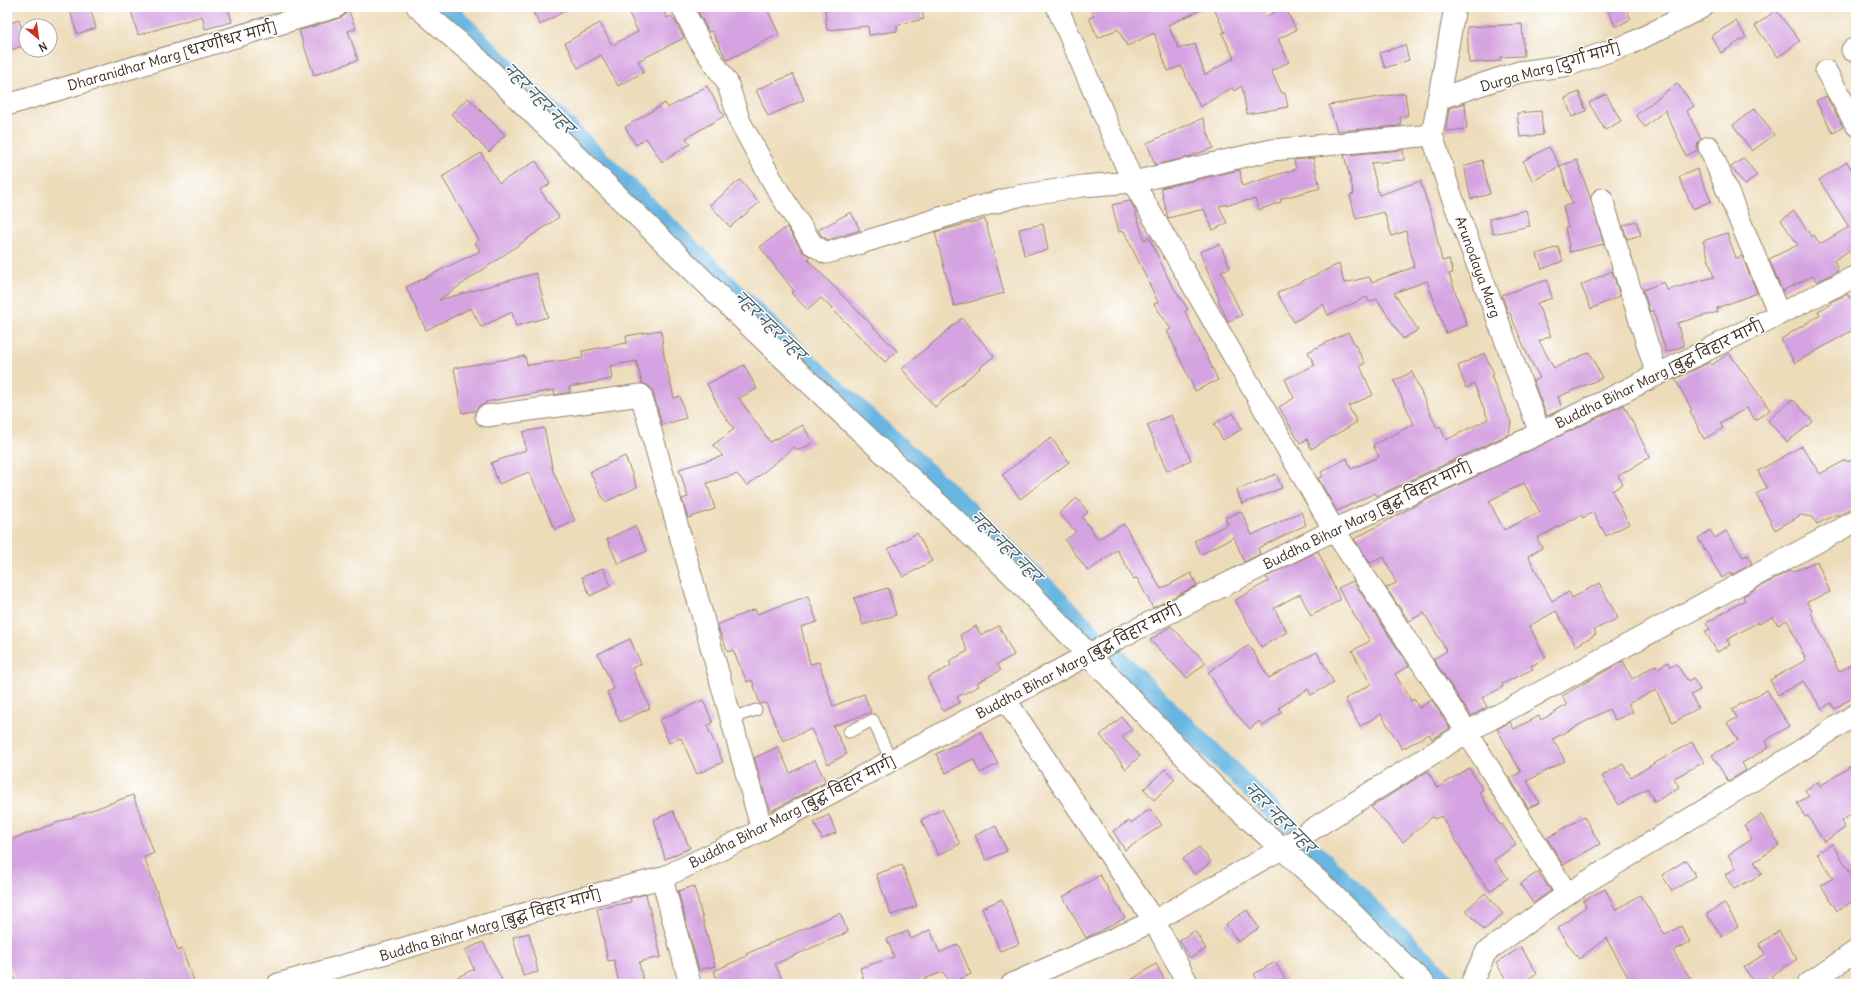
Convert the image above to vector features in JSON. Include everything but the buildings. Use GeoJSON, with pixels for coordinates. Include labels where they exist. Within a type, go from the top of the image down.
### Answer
{"type":"FeatureCollection","features":[{"type":"Feature","properties":{"kind":"street","name":"Dharanidhar Marg [धरणीधर मार्ग]"},"geometry":{"type":"LineString","coordinates":[[7,104],[336,7]]}},
{"type":"Feature","properties":{"kind":"street"},"geometry":{"type":"LineString","coordinates":[[418,7],[479,60],[755,331],[1011,573],[1217,790],[1284,847],[1424,984]]}},
{"type":"Feature","properties":{"kind":"street"},"geometry":{"type":"LineString","coordinates":[[682,7],[701,44],[727,82],[740,122],[777,189],[812,244],[826,252],[845,248],[935,219],[1018,196],[1083,186],[1133,182],[1272,150],[1432,135]]}},
{"type":"Feature","properties":{"kind":"street"},"geometry":{"type":"LineString","coordinates":[[1057,7],[1133,182],[1334,530],[1467,732],[1567,894]]}},
{"type":"Feature","properties":{"kind":"street","name":"Arunodaya Marg"},"geometry":{"type":"LineString","coordinates":[[1455,7],[1432,135],[1449,189],[1540,433]]}},
{"type":"Feature","properties":{"kind":"street","name":"Durga Marg [दुर्गा मार्ग]"},"geometry":{"type":"LineString","coordinates":[[1438,99],[1519,72],[1569,64],[1630,44],[1703,7]]}},
{"type":"Feature","properties":{"kind":"street"},"geometry":{"type":"LineString","coordinates":[[1826,71],[1856,125]]}},
{"type":"Feature","properties":{"kind":"street"},"geometry":{"type":"LineString","coordinates":[[1709,147],[1779,314]]}},
{"type":"Feature","properties":{"kind":"street"},"geometry":{"type":"LineString","coordinates":[[1602,199],[1657,375]]}},
{"type":"Feature","properties":{"kind":"street","name":"Buddha Bihar Marg [बुद्ध विहार मार्ग]"},"geometry":{"type":"LineString","coordinates":[[278,984],[569,902],[662,878],[762,830],[1121,637],[1334,530],[1540,433],[1856,276]]}},
{"type":"Feature","properties":{"kind":"street"},"geometry":{"type":"LineString","coordinates":[[486,416],[641,395],[762,830]]}},
{"type":"Feature","properties":{"kind":"street"},"geometry":{"type":"LineString","coordinates":[[1012,984],[1154,921],[1284,847],[1467,732],[1856,521]]}},
{"type":"Feature","properties":{"kind":"street"},"geometry":{"type":"LineString","coordinates":[[1005,699],[1154,921],[1188,984]]}},
{"type":"Feature","properties":{"kind":"street"},"geometry":{"type":"LineString","coordinates":[[1471,984],[1486,952],[1567,894],[1786,760],[1856,714]]}},
{"type":"Feature","properties":{"kind":"street"},"geometry":{"type":"LineString","coordinates":[[662,878],[690,984]]}},
{"type":"Feature","properties":{"kind":"street"},"geometry":{"type":"LineString","coordinates":[[1808,984],[1856,951]]}},
{"type":"Feature","properties":{"kind":"lane"},"geometry":{"type":"LineString","coordinates":[[731,718],[756,710]]}},
{"type":"Feature","properties":{"kind":"lane"},"geometry":{"type":"LineString","coordinates":[[849,732],[873,720],[891,761]]}},
{"type":"Feature","properties":{"kind":"waterway","name":"नहर नहर नहर"},"geometry":{"type":"LineString","coordinates":[[445,7],[780,336],[965,507],[1099,640]]}},
{"type":"Feature","properties":{"kind":"waterway","name":"नहर नहर नहर"},"geometry":{"type":"LineString","coordinates":[[1111,652],[1449,984]]}}]}
